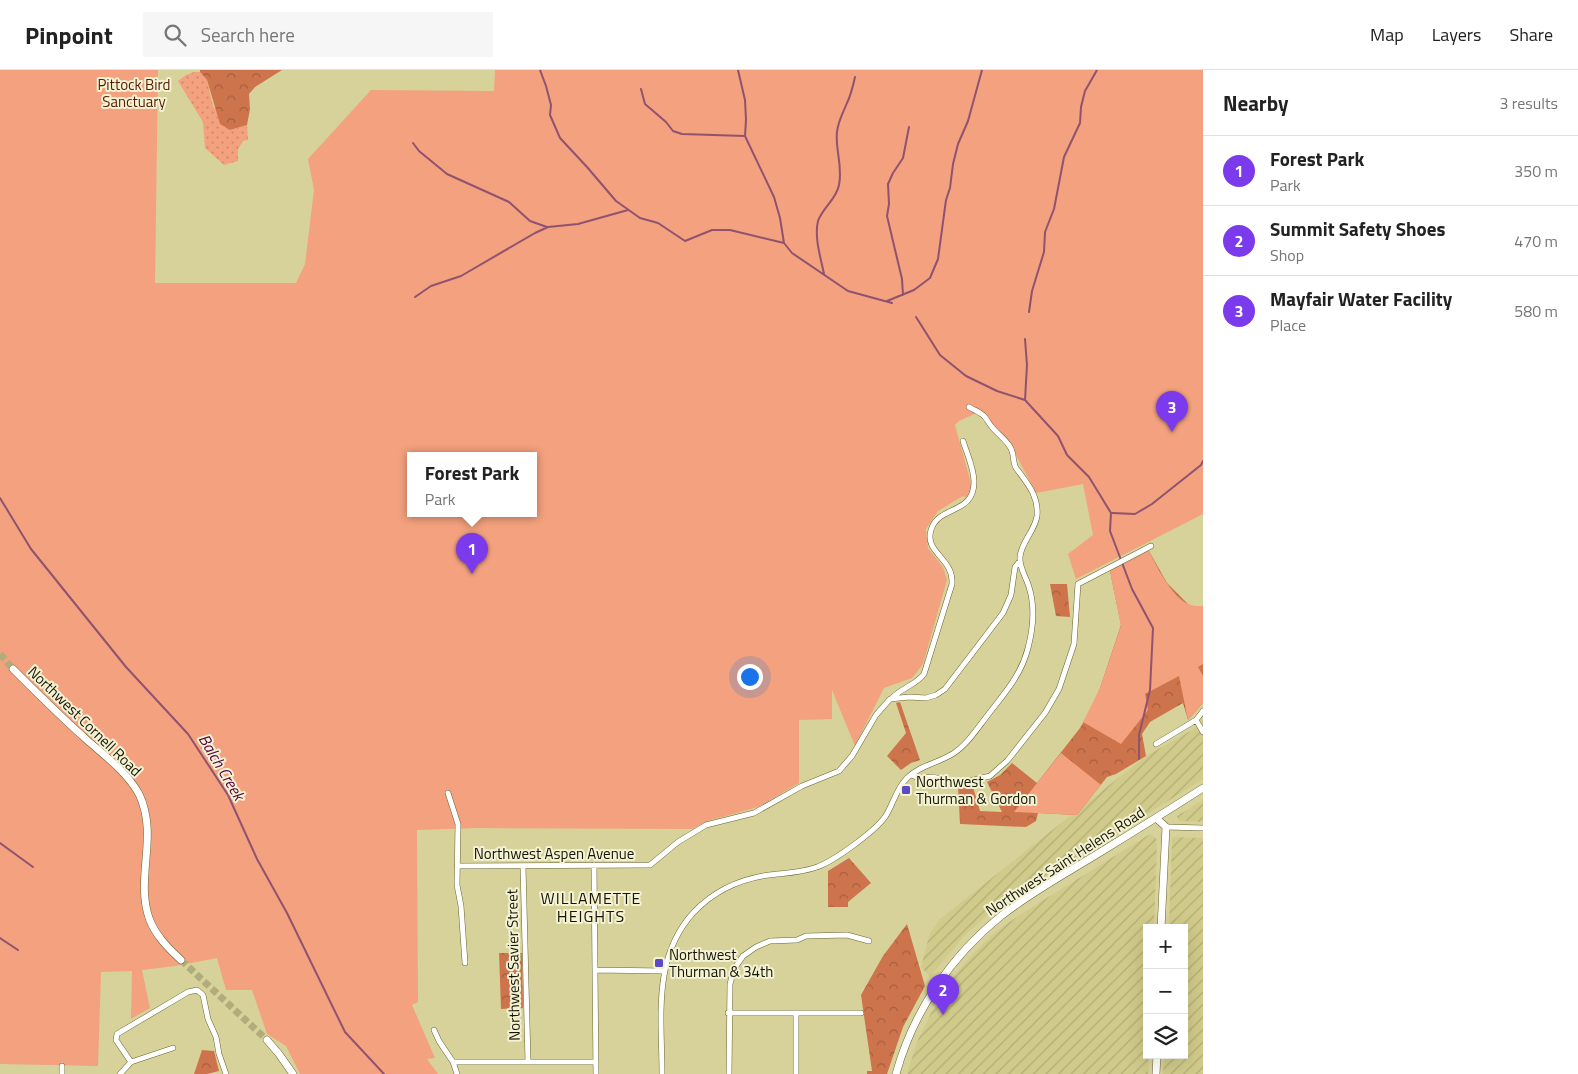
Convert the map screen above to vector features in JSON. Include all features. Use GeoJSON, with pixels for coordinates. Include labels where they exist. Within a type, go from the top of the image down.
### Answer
{"type":"FeatureCollection","features":[{"type":"Feature","properties":{"kind":"main road","name":"Northwest Cornell Road"},"geometry":{"type":"LineString","coordinates":[[13,669],[125,775],[138,794],[142,803],[148,832],[145,889],[147,911],[156,932],[181,960]]}},
{"type":"Feature","properties":{"kind":"main road","name":"Northwest Saint Helens Road"},"geometry":{"type":"LineString","coordinates":[[896,1074],[914,1027],[934,989],[960,955],[982,932],[1019,903],[1203,788]]}},
{"type":"Feature","properties":{"kind":"main road"},"geometry":{"type":"LineString","coordinates":[[1156,818],[1166,827],[1162,924]]}},
{"type":"Feature","properties":{"kind":"main road"},"geometry":{"type":"LineString","coordinates":[[267,1040],[293,1074]]}},
{"type":"Feature","properties":{"kind":"main road"},"geometry":{"type":"LineString","coordinates":[[1156,1074],[1157,1059]]}},
{"type":"Feature","properties":{"kind":"street"},"geometry":{"type":"LineString","coordinates":[[662,1074],[662,989],[664,971],[668,955],[679,932],[694,912],[727,887],[742,881],[808,870],[834,859],[883,819],[901,786],[911,775],[919,769],[954,753],[964,744],[1008,689],[1020,670],[1029,647],[1032,615],[1030,594],[1020,561],[1022,548],[1036,521],[1037,507],[1031,488],[1015,466],[1011,448],[985,417],[969,407]]}},
{"type":"Feature","properties":{"kind":"street","name":"Northwest Aspen Avenue"},"geometry":{"type":"LineString","coordinates":[[457,866],[650,865],[678,842],[706,825],[754,813],[802,786],[839,770],[852,756],[879,711],[898,691],[916,682],[924,674],[952,584],[949,567],[932,546],[930,530],[938,518],[960,507],[969,499],[972,492],[974,482],[973,471],[963,441]]}},
{"type":"Feature","properties":{"kind":"street"},"geometry":{"type":"LineString","coordinates":[[911,775],[919,778],[933,777],[954,783],[966,782],[990,776],[1007,761],[1045,713],[1059,689],[1074,644],[1077,620],[1077,585],[1151,546]]}},
{"type":"Feature","properties":{"kind":"street"},"geometry":{"type":"LineString","coordinates":[[891,699],[931,697],[945,689],[1003,613],[1011,595],[1015,567],[1020,561]]}},
{"type":"Feature","properties":{"kind":"street"},"geometry":{"type":"LineString","coordinates":[[1156,744],[1196,720],[1203,711]]}},
{"type":"Feature","properties":{"kind":"street"},"geometry":{"type":"LineString","coordinates":[[1196,720],[1203,732]]}},
{"type":"Feature","properties":{"kind":"street"},"geometry":{"type":"LineString","coordinates":[[448,793],[458,824],[457,886],[461,906],[466,963]]}},
{"type":"Feature","properties":{"kind":"street"},"geometry":{"type":"LineString","coordinates":[[1166,827],[1203,828]]}},
{"type":"Feature","properties":{"kind":"street","name":"Northwest Savier Street"},"geometry":{"type":"LineString","coordinates":[[523,866],[528,1062]]}},
{"type":"Feature","properties":{"kind":"street"},"geometry":{"type":"LineString","coordinates":[[594,866],[596,1074]]}},
{"type":"Feature","properties":{"kind":"street"},"geometry":{"type":"LineString","coordinates":[[729,1074],[728,1013],[730,984],[734,969],[743,956],[763,943],[797,940],[806,936],[847,935],[869,941]]}},
{"type":"Feature","properties":{"kind":"street"},"geometry":{"type":"LineString","coordinates":[[595,970],[664,971]]}},
{"type":"Feature","properties":{"kind":"street"},"geometry":{"type":"LineString","coordinates":[[131,1062],[116,1040],[117,1034],[188,992],[197,990],[203,994],[208,1019],[216,1037],[219,1054],[226,1074]]}},
{"type":"Feature","properties":{"kind":"street"},"geometry":{"type":"LineString","coordinates":[[728,1013],[861,1012]]}},
{"type":"Feature","properties":{"kind":"street"},"geometry":{"type":"LineString","coordinates":[[796,1013],[796,1074]]}},
{"type":"Feature","properties":{"kind":"street"},"geometry":{"type":"LineString","coordinates":[[434,1030],[458,1074]]}},
{"type":"Feature","properties":{"kind":"street"},"geometry":{"type":"LineString","coordinates":[[120,1074],[131,1062],[173,1048]]}},
{"type":"Feature","properties":{"kind":"street"},"geometry":{"type":"LineString","coordinates":[[453,1062],[596,1062]]}},
{"type":"Feature","properties":{"kind":"street"},"geometry":{"type":"LineString","coordinates":[[62,1066],[62,1074]]}},
{"type":"Feature","properties":{"kind":"shaded area"},"geometry":{"type":"Polygon","coordinates":[[[1203,718],[1203,779],[989,914],[963,937],[930,977],[921,967],[930,933],[940,919],[1146,756],[1194,729],[1203,718]]]}},
{"type":"Feature","properties":{"kind":"shaded area"},"geometry":{"type":"Polygon","coordinates":[[[1203,800],[1203,822],[1179,821],[1177,816],[1203,800]]]}},
{"type":"Feature","properties":{"kind":"shaded area"},"geometry":{"type":"Polygon","coordinates":[[[1150,834],[1156,838],[1154,924],[1143,924],[1143,1059],[1149,1059],[1148,1074],[907,1074],[917,1042],[931,1013],[956,973],[994,933],[1150,834]]]}},
{"type":"Feature","properties":{"kind":"shaded area"},"geometry":{"type":"Polygon","coordinates":[[[1172,837],[1203,838],[1203,1074],[1163,1074],[1164,1059],[1188,1059],[1188,924],[1169,924],[1172,837]]]}},
{"type":"Feature","properties":{"kind":"green space","name":"Pittock Bird Sanctuary"},"geometry":{"type":"Polygon","coordinates":[[[0,70],[158,70],[155,283],[296,283],[305,264],[314,190],[308,159],[371,90],[494,91],[495,70],[1203,70],[1203,514],[1076,579],[1068,554],[1093,535],[1083,484],[1036,493],[1012,447],[981,411],[959,421],[955,425],[972,487],[968,498],[963,496],[938,511],[926,529],[928,548],[943,567],[947,580],[923,664],[912,678],[884,688],[855,746],[832,690],[832,719],[799,720],[799,783],[758,807],[708,821],[692,829],[477,828],[417,830],[418,1002],[412,1005],[435,1058],[427,1059],[438,1074],[300,1074],[286,1046],[267,1034],[252,990],[226,990],[217,958],[142,970],[150,1008],[131,1019],[132,971],[101,972],[98,1066],[0,1064],[0,70]]]}},
{"type":"Feature","properties":{"kind":"green space"},"geometry":{"type":"Polygon","coordinates":[[[200,70],[282,70],[255,87],[249,94],[250,109],[247,125],[230,130],[220,124],[207,80],[200,70]]]}},
{"type":"Feature","properties":{"kind":"green space"},"geometry":{"type":"Polygon","coordinates":[[[194,72],[200,72],[207,80],[213,106],[230,130],[247,125],[248,140],[243,141],[238,149],[238,161],[224,165],[205,148],[203,122],[178,81],[194,72]]]}},
{"type":"Feature","properties":{"kind":"green space"},"geometry":{"type":"Polygon","coordinates":[[[1149,551],[1167,583],[1203,617],[1203,703],[1188,720],[1183,703],[1150,722],[1142,734],[1146,756],[1116,774],[1107,777],[1077,815],[1038,813],[1036,821],[1026,827],[960,824],[958,787],[973,787],[980,811],[1002,812],[987,782],[1000,775],[1012,763],[1037,783],[1080,728],[1100,688],[1121,625],[1110,571],[1149,551]]]}},
{"type":"Feature","properties":{"kind":"green space"},"geometry":{"type":"Polygon","coordinates":[[[1149,551],[1166,582],[1178,597],[1191,605],[1203,606],[1203,664],[1198,667],[1203,676],[1203,703],[1188,720],[1179,676],[1145,694],[1148,710],[1121,744],[1083,722],[1100,688],[1121,626],[1110,571],[1149,551]]]}},
{"type":"Feature","properties":{"kind":"green space"},"geometry":{"type":"Polygon","coordinates":[[[1050,584],[1067,584],[1070,617],[1056,616],[1050,584]]]}},
{"type":"Feature","properties":{"kind":"green space"},"geometry":{"type":"Polygon","coordinates":[[[900,702],[920,760],[911,763],[901,770],[887,756],[906,733],[896,703],[900,702]]]}},
{"type":"Feature","properties":{"kind":"green space"},"geometry":{"type":"Polygon","coordinates":[[[1061,753],[1101,785],[1077,815],[1014,812],[1061,753]]]}},
{"type":"Feature","properties":{"kind":"green space"},"geometry":{"type":"Polygon","coordinates":[[[849,858],[871,883],[848,902],[848,907],[828,907],[828,871],[849,858]]]}},
{"type":"Feature","properties":{"kind":"green space"},"geometry":{"type":"Polygon","coordinates":[[[907,924],[925,986],[903,1027],[887,1074],[867,1074],[867,1071],[872,1071],[861,995],[883,956],[907,924]]]}},
{"type":"Feature","properties":{"kind":"green space"},"geometry":{"type":"Polygon","coordinates":[[[499,953],[522,953],[523,1008],[501,1009],[499,953]]]}},
{"type":"Feature","properties":{"kind":"green space"},"geometry":{"type":"Polygon","coordinates":[[[202,1050],[214,1051],[219,1071],[207,1074],[194,1074],[202,1050]]]}},
{"type":"Feature","properties":{"kind":"waterway"},"geometry":{"type":"LineString","coordinates":[[540,70],[551,105],[550,115],[560,138],[616,201],[640,218],[658,223],[685,241],[712,230],[730,230],[784,243]]}},
{"type":"Feature","properties":{"kind":"waterway"},"geometry":{"type":"LineString","coordinates":[[738,70],[745,100],[745,136],[774,197],[784,243],[792,253],[848,291],[892,303]]}},
{"type":"Feature","properties":{"kind":"waterway"},"geometry":{"type":"LineString","coordinates":[[887,301],[914,290],[930,278],[938,259],[953,164],[958,144],[968,121],[982,70]]}},
{"type":"Feature","properties":{"kind":"waterway"},"geometry":{"type":"LineString","coordinates":[[1029,312],[1032,291],[1044,252],[1045,232],[1054,209],[1064,157],[1080,123],[1085,91],[1097,70]]}},
{"type":"Feature","properties":{"kind":"waterway"},"geometry":{"type":"LineString","coordinates":[[824,274],[818,248],[817,227],[820,216],[835,195],[839,185],[838,128],[851,94],[855,77]]}},
{"type":"Feature","properties":{"kind":"waterway"},"geometry":{"type":"LineString","coordinates":[[641,89],[645,104],[666,122],[673,131],[682,134],[745,136]]}},
{"type":"Feature","properties":{"kind":"waterway"},"geometry":{"type":"LineString","coordinates":[[903,295],[902,279],[887,216],[889,204],[888,184],[903,158],[909,127]]}},
{"type":"Feature","properties":{"kind":"waterway"},"geometry":{"type":"LineString","coordinates":[[413,143],[419,151],[447,174],[509,202],[530,221],[547,227]]}},
{"type":"Feature","properties":{"kind":"waterway"},"geometry":{"type":"LineString","coordinates":[[415,297],[431,286],[461,276],[548,227],[578,224],[628,210]]}},
{"type":"Feature","properties":{"kind":"waterway"},"geometry":{"type":"LineString","coordinates":[[916,317],[940,355],[966,376],[997,391],[1025,400],[1058,436],[1067,455],[1089,477],[1111,513],[1110,531],[1132,589],[1153,628],[1150,690],[1139,735],[1139,759]]}},
{"type":"Feature","properties":{"kind":"waterway"},"geometry":{"type":"LineString","coordinates":[[1025,339],[1027,365],[1025,400]]}},
{"type":"Feature","properties":{"kind":"waterway"},"geometry":{"type":"LineString","coordinates":[[1112,513],[1135,514],[1152,504],[1201,465],[1203,461]]}},
{"type":"Feature","properties":{"kind":"waterway","name":"Balch Creek"},"geometry":{"type":"LineString","coordinates":[[0,498],[31,549],[126,667],[188,734],[228,795],[257,859],[287,913],[345,1032],[384,1074]]}},
{"type":"Feature","properties":{"kind":"waterway"},"geometry":{"type":"LineString","coordinates":[[0,843],[33,867]]}},
{"type":"Feature","properties":{"kind":"waterway"},"geometry":{"type":"LineString","coordinates":[[0,938],[18,950]]}},
{"type":"Feature","properties":{"kind":"tunnel"},"geometry":{"type":"LineString","coordinates":[[0,654],[13,669]]}},
{"type":"Feature","properties":{"kind":"tunnel"},"geometry":{"type":"LineString","coordinates":[[181,960],[267,1040]]}},
{"type":"Feature","properties":{"kind":"place","name":"Mayfair Water Facility"},"geometry":{"type":"Point","coordinates":[1172,432]}},
{"type":"Feature","properties":{"kind":"place","name":"Forest Park"},"geometry":{"type":"Point","coordinates":[472,574]}},
{"type":"Feature","properties":{"kind":"place","name":"Northwest Thurman & Gordon"},"geometry":{"type":"Point","coordinates":[906,790]}},
{"type":"Feature","properties":{"kind":"place","name":"Northwest Thurman & 34th"},"geometry":{"type":"Point","coordinates":[659,963]}},
{"type":"Feature","properties":{"kind":"place","name":"Summit Safety Shoes"},"geometry":{"type":"Point","coordinates":[943,1015]}},
{"type":"Feature","properties":{"kind":"district","name":"WILLAMETTE HEIGHTS"},"geometry":{"type":"Point","coordinates":[591,907]}}]}
